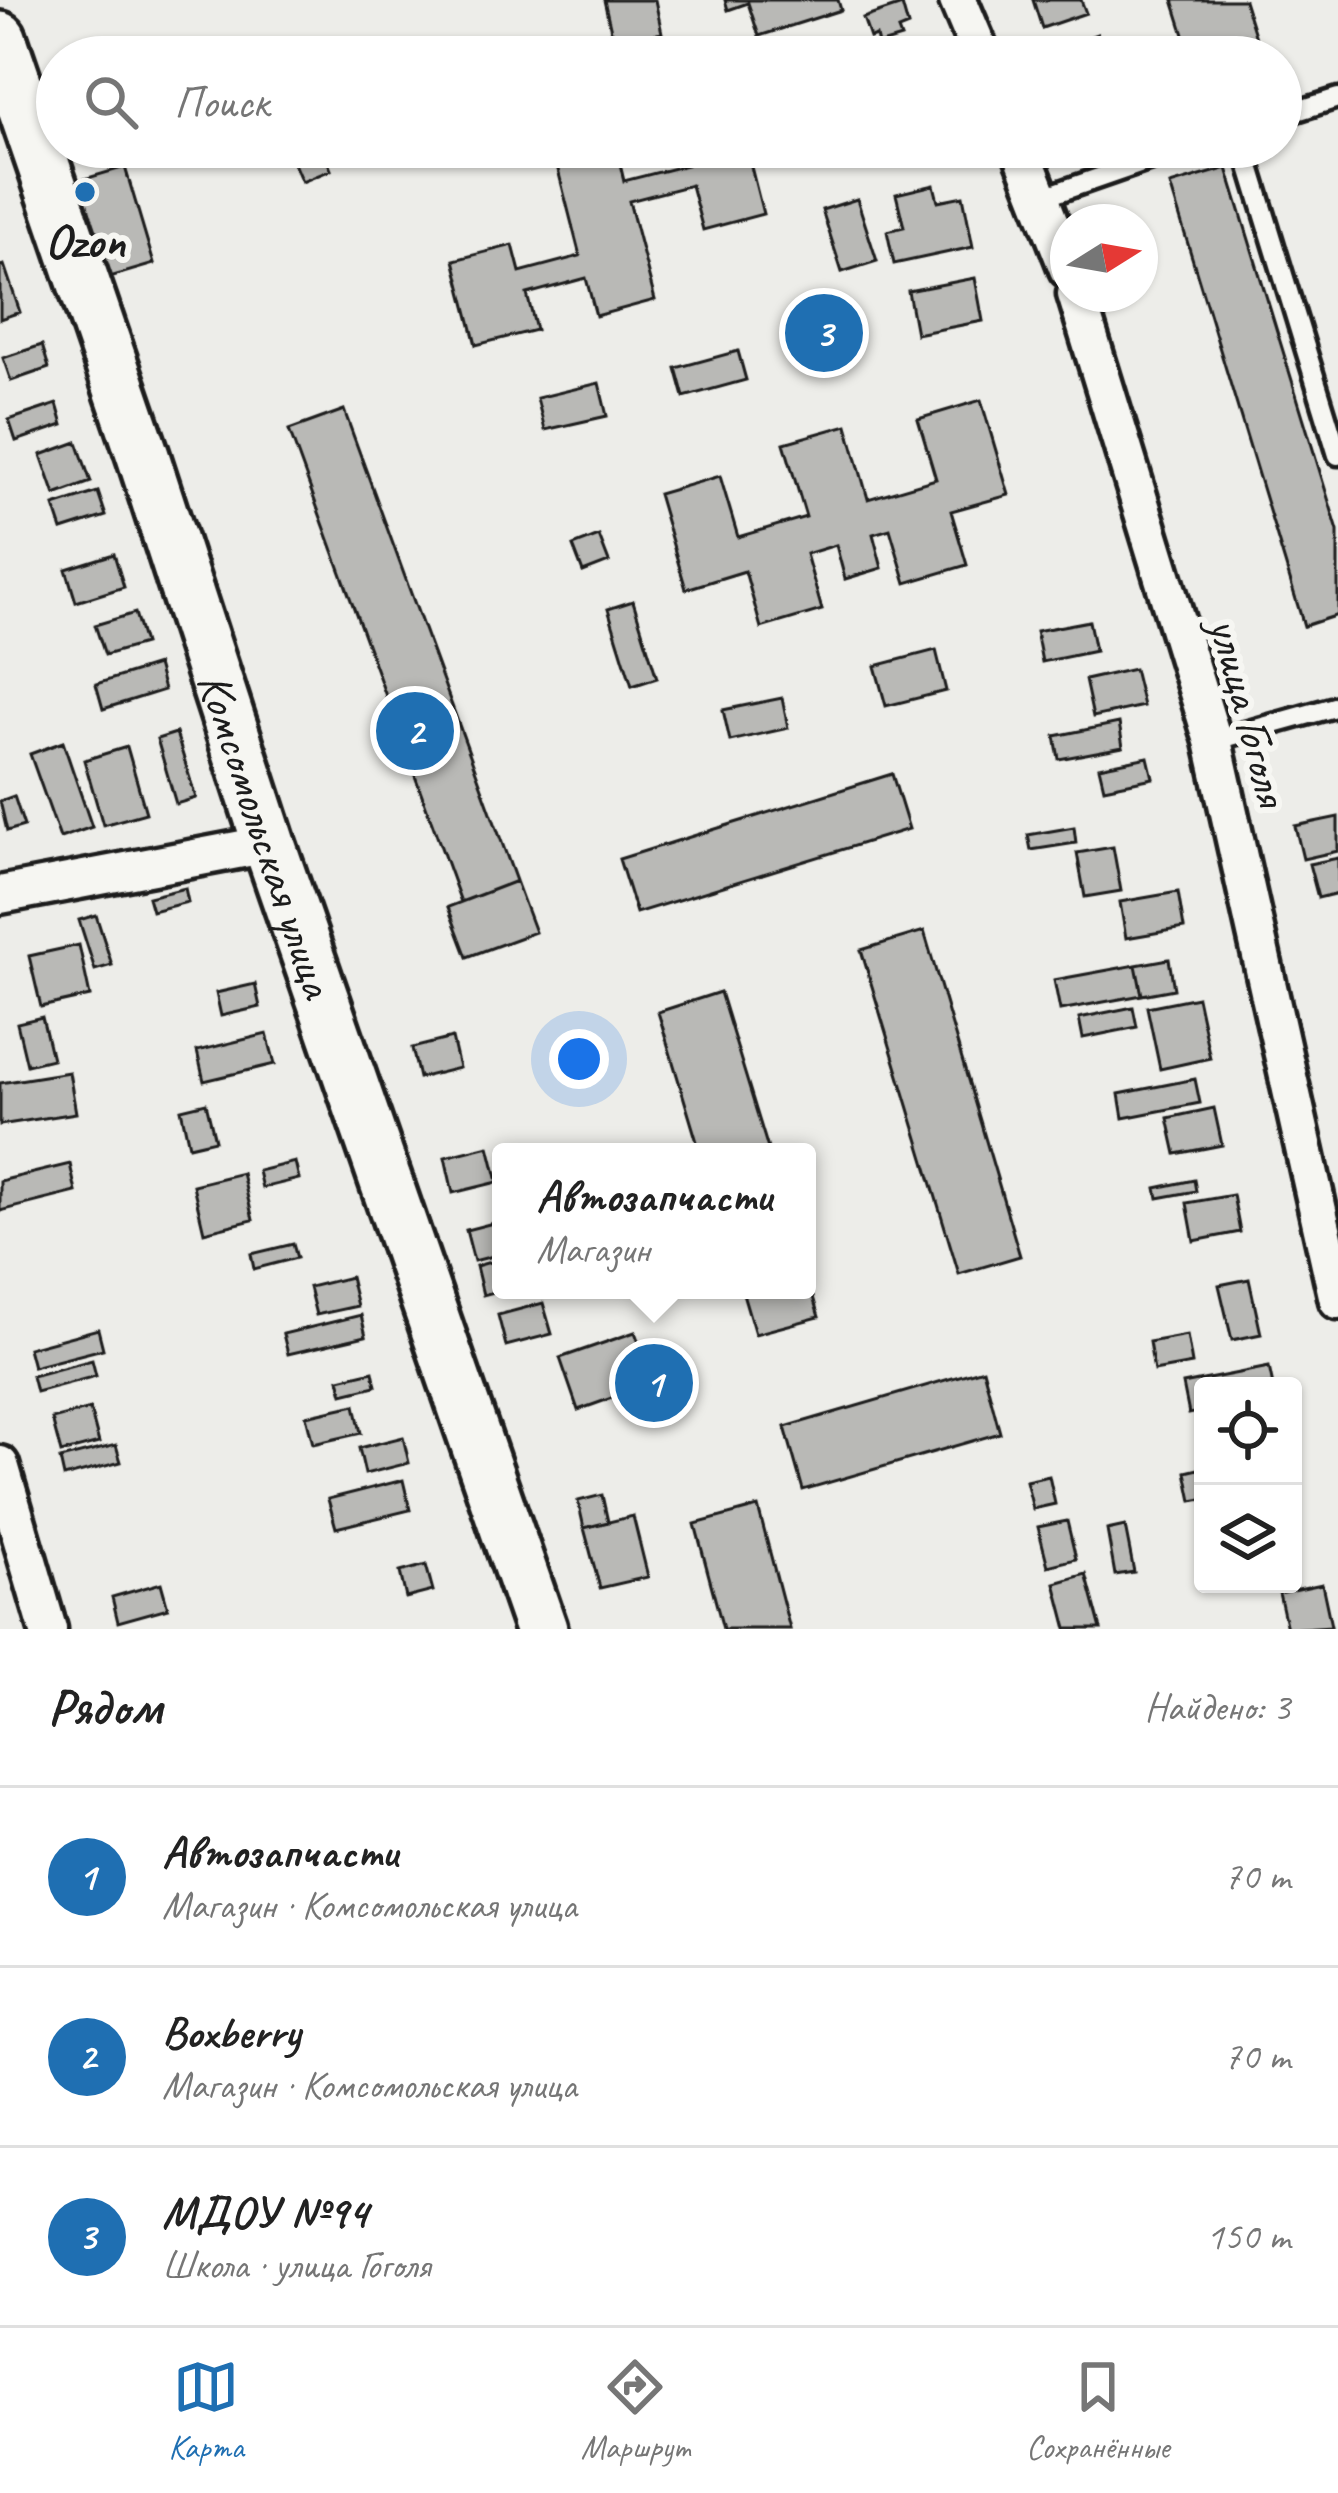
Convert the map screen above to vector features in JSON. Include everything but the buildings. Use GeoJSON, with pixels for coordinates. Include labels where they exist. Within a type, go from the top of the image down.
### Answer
{"type":"FeatureCollection","features":[{"type":"Feature","properties":{"kind":"street"},"geometry":{"type":"LineString","coordinates":[[958,0],[973,36]]}},
{"type":"Feature","properties":{"kind":"street","name":"Комсомольская улица"},"geometry":{"type":"LineString","coordinates":[[0,38],[36,144]]}},
{"type":"Feature","properties":{"kind":"street","name":"Комсомольская улица"},"geometry":{"type":"LineString","coordinates":[[44,168],[269,844],[541,1629]]}},
{"type":"Feature","properties":{"kind":"street"},"geometry":{"type":"LineString","coordinates":[[1028,168],[1050,222]]}},
{"type":"Feature","properties":{"kind":"street","name":"улица Гоголя"},"geometry":{"type":"LineString","coordinates":[[1082,312],[1213,741],[1338,1300]]}},
{"type":"Feature","properties":{"kind":"street"},"geometry":{"type":"LineString","coordinates":[[0,895],[269,844]]}},
{"type":"Feature","properties":{"kind":"street"},"geometry":{"type":"LineString","coordinates":[[0,1465],[49,1629]]}},
{"type":"Feature","properties":{"kind":"lane"},"geometry":{"type":"LineString","coordinates":[[1302,109],[1338,98]]}},
{"type":"Feature","properties":{"kind":"lane"},"geometry":{"type":"LineString","coordinates":[[1041,198],[1127,168]]}},
{"type":"Feature","properties":{"kind":"lane"},"geometry":{"type":"LineString","coordinates":[[1250,168],[1338,455]]}},
{"type":"Feature","properties":{"kind":"lane"},"geometry":{"type":"LineString","coordinates":[[1213,741],[1338,706]]}},
{"type":"Feature","properties":{"kind":"place","name":"Ozon"},"geometry":{"type":"Point","coordinates":[85,192]}},
{"type":"Feature","properties":{"kind":"place","name":"МДОУ №94"},"geometry":{"type":"Point","coordinates":[824,333]}},
{"type":"Feature","properties":{"kind":"place","name":"Boxberry"},"geometry":{"type":"Point","coordinates":[415,731]}},
{"type":"Feature","properties":{"kind":"place","name":"Автозапчасти"},"geometry":{"type":"Point","coordinates":[654,1383]}}]}
